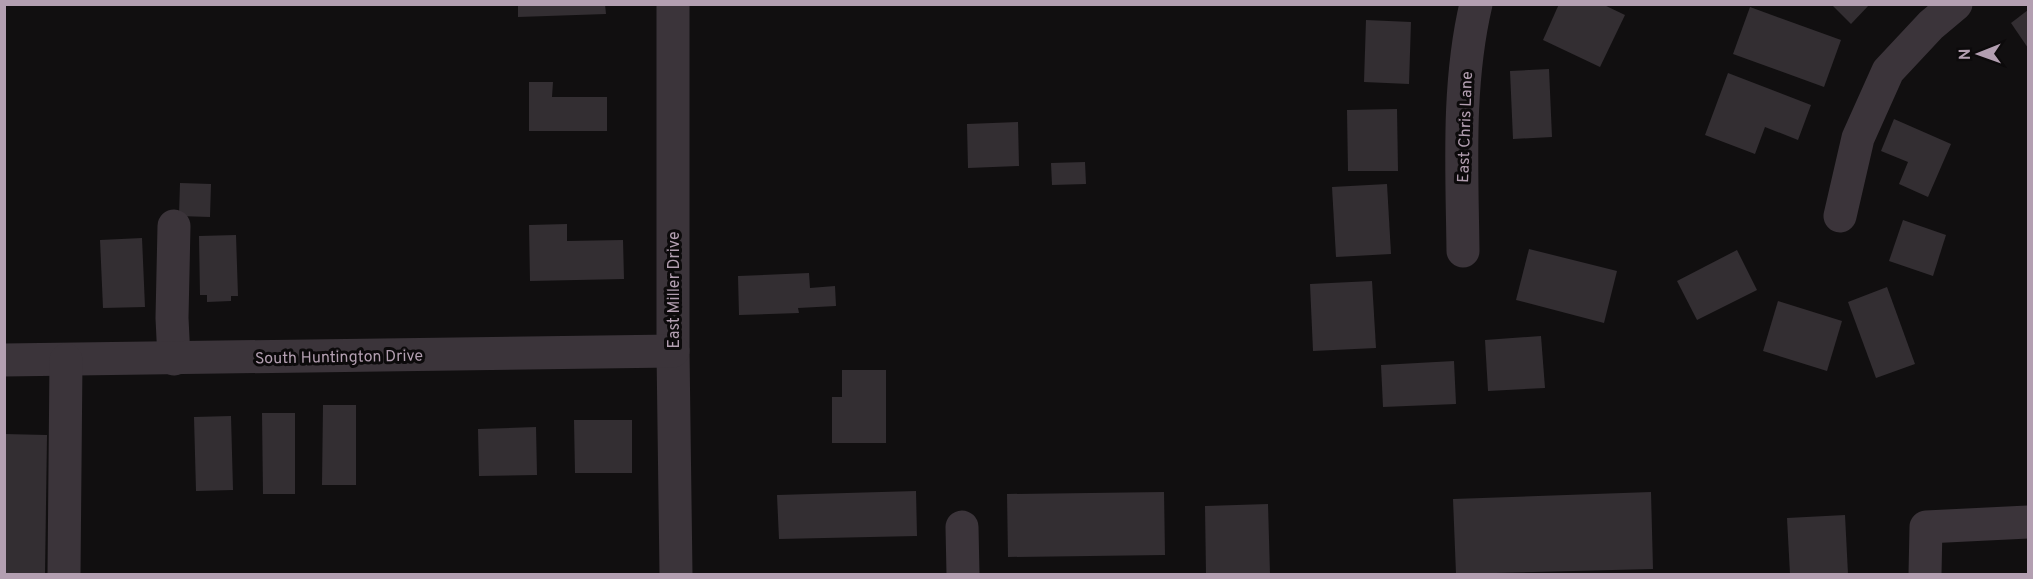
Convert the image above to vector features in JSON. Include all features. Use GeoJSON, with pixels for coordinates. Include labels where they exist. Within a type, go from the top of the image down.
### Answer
{"type":"FeatureCollection","features":[{"type":"Feature","properties":{"kind":"street","name":"East Miller Drive"},"geometry":{"type":"LineString","coordinates":[[673,4],[673,351],[676,574]]}},
{"type":"Feature","properties":{"kind":"street","name":"East Chris Lane"},"geometry":{"type":"LineString","coordinates":[[1463,251],[1462,126],[1470,28],[1476,4]]}},
{"type":"Feature","properties":{"kind":"street"},"geometry":{"type":"LineString","coordinates":[[1840,216],[1858,138],[1888,71],[1931,25],[1956,4]]}},
{"type":"Feature","properties":{"kind":"street"},"geometry":{"type":"LineString","coordinates":[[174,226],[172,318],[174,359]]}},
{"type":"Feature","properties":{"kind":"street","name":"South Huntington Drive"},"geometry":{"type":"LineString","coordinates":[[4,360],[673,351]]}},
{"type":"Feature","properties":{"kind":"street"},"geometry":{"type":"LineString","coordinates":[[64,574],[66,360]]}},
{"type":"Feature","properties":{"kind":"street"},"geometry":{"type":"LineString","coordinates":[[1925,574],[1926,527],[2028,522]]}},
{"type":"Feature","properties":{"kind":"street"},"geometry":{"type":"LineString","coordinates":[[962,527],[963,574]]}},
{"type":"Feature","properties":{"kind":"building"},"geometry":{"type":"Polygon","coordinates":[[[518,4],[605,4],[606,14],[518,17],[518,4]]]}},
{"type":"Feature","properties":{"kind":"building"},"geometry":{"type":"Polygon","coordinates":[[[1559,4],[1602,4],[1625,15],[1600,67],[1543,40],[1559,4]]]}},
{"type":"Feature","properties":{"kind":"building"},"geometry":{"type":"Polygon","coordinates":[[[1831,4],[1870,4],[1851,24],[1831,4]]]}},
{"type":"Feature","properties":{"kind":"building"},"geometry":{"type":"Polygon","coordinates":[[[1750,7],[1841,40],[1824,87],[1733,54],[1750,7]]]}},
{"type":"Feature","properties":{"kind":"building"},"geometry":{"type":"Polygon","coordinates":[[[2028,10],[2028,48],[2011,23],[2028,10]]]}},
{"type":"Feature","properties":{"kind":"building"},"geometry":{"type":"Polygon","coordinates":[[[1366,20],[1411,22],[1409,84],[1364,82],[1366,20]]]}},
{"type":"Feature","properties":{"kind":"building"},"geometry":{"type":"Polygon","coordinates":[[[1549,69],[1552,137],[1513,139],[1510,71],[1549,69]]]}},
{"type":"Feature","properties":{"kind":"building"},"geometry":{"type":"Polygon","coordinates":[[[1728,73],[1811,105],[1798,140],[1765,127],[1755,154],[1705,135],[1728,73]]]}},
{"type":"Feature","properties":{"kind":"building"},"geometry":{"type":"Polygon","coordinates":[[[529,82],[553,82],[552,97],[607,97],[607,131],[529,131],[529,82]]]}},
{"type":"Feature","properties":{"kind":"building"},"geometry":{"type":"Polygon","coordinates":[[[1397,109],[1398,171],[1348,171],[1347,110],[1397,109]]]}},
{"type":"Feature","properties":{"kind":"building"},"geometry":{"type":"Polygon","coordinates":[[[1894,119],[1951,144],[1928,197],[1899,184],[1908,162],[1881,151],[1894,119]]]}},
{"type":"Feature","properties":{"kind":"building"},"geometry":{"type":"Polygon","coordinates":[[[1018,122],[1019,166],[968,168],[967,124],[1018,122]]]}},
{"type":"Feature","properties":{"kind":"building"},"geometry":{"type":"Polygon","coordinates":[[[1085,162],[1086,184],[1052,185],[1051,163],[1085,162]]]}},
{"type":"Feature","properties":{"kind":"building"},"geometry":{"type":"Polygon","coordinates":[[[180,183],[211,184],[210,217],[179,216],[180,183]]]}},
{"type":"Feature","properties":{"kind":"building"},"geometry":{"type":"Polygon","coordinates":[[[1387,184],[1391,254],[1336,257],[1332,187],[1387,184]]]}},
{"type":"Feature","properties":{"kind":"building"},"geometry":{"type":"Polygon","coordinates":[[[1903,220],[1946,235],[1933,276],[1889,261],[1903,220]]]}},
{"type":"Feature","properties":{"kind":"building"},"geometry":{"type":"Polygon","coordinates":[[[567,224],[567,241],[623,240],[624,279],[530,281],[529,225],[567,224]]]}},
{"type":"Feature","properties":{"kind":"building"},"geometry":{"type":"Polygon","coordinates":[[[236,235],[238,296],[231,296],[231,301],[207,302],[207,295],[200,295],[199,236],[236,235]]]}},
{"type":"Feature","properties":{"kind":"building"},"geometry":{"type":"Polygon","coordinates":[[[142,238],[145,307],[103,308],[100,240],[142,238]]]}},
{"type":"Feature","properties":{"kind":"building"},"geometry":{"type":"Polygon","coordinates":[[[1529,249],[1617,271],[1604,323],[1516,300],[1529,249]]]}},
{"type":"Feature","properties":{"kind":"building"},"geometry":{"type":"Polygon","coordinates":[[[1737,250],[1757,290],[1697,320],[1677,281],[1737,250]]]}},
{"type":"Feature","properties":{"kind":"building"},"geometry":{"type":"Polygon","coordinates":[[[809,273],[810,288],[835,286],[836,306],[798,308],[799,313],[739,315],[738,276],[809,273]]]}},
{"type":"Feature","properties":{"kind":"building"},"geometry":{"type":"Polygon","coordinates":[[[1372,281],[1376,348],[1313,351],[1310,284],[1372,281]]]}},
{"type":"Feature","properties":{"kind":"building"},"geometry":{"type":"Polygon","coordinates":[[[1887,287],[1915,364],[1876,378],[1848,302],[1887,287]]]}},
{"type":"Feature","properties":{"kind":"building"},"geometry":{"type":"Polygon","coordinates":[[[1778,301],[1842,321],[1827,371],[1763,351],[1778,301]]]}},
{"type":"Feature","properties":{"kind":"building"},"geometry":{"type":"Polygon","coordinates":[[[1541,336],[1545,388],[1488,391],[1485,340],[1541,336]]]}},
{"type":"Feature","properties":{"kind":"building"},"geometry":{"type":"Polygon","coordinates":[[[1454,361],[1456,404],[1383,407],[1381,365],[1454,361]]]}},
{"type":"Feature","properties":{"kind":"building"},"geometry":{"type":"Polygon","coordinates":[[[842,370],[886,370],[886,443],[832,443],[832,397],[842,397],[842,370]]]}},
{"type":"Feature","properties":{"kind":"building"},"geometry":{"type":"Polygon","coordinates":[[[323,405],[356,405],[356,485],[322,485],[323,405]]]}},
{"type":"Feature","properties":{"kind":"building"},"geometry":{"type":"Polygon","coordinates":[[[262,413],[295,413],[295,494],[263,494],[262,413]]]}},
{"type":"Feature","properties":{"kind":"building"},"geometry":{"type":"Polygon","coordinates":[[[231,416],[233,490],[196,491],[194,417],[231,416]]]}},
{"type":"Feature","properties":{"kind":"building"},"geometry":{"type":"Polygon","coordinates":[[[574,420],[632,420],[632,473],[575,473],[574,420]]]}},
{"type":"Feature","properties":{"kind":"building"},"geometry":{"type":"Polygon","coordinates":[[[536,427],[537,475],[479,476],[478,429],[536,427]]]}},
{"type":"Feature","properties":{"kind":"building"},"geometry":{"type":"Polygon","coordinates":[[[4,434],[47,435],[45,574],[4,574],[4,434]]]}},
{"type":"Feature","properties":{"kind":"building"},"geometry":{"type":"Polygon","coordinates":[[[916,491],[917,536],[779,539],[777,495],[916,491]]]}},
{"type":"Feature","properties":{"kind":"building"},"geometry":{"type":"Polygon","coordinates":[[[1164,492],[1165,555],[1008,557],[1007,494],[1164,492]]]}},
{"type":"Feature","properties":{"kind":"building"},"geometry":{"type":"Polygon","coordinates":[[[1651,492],[1653,569],[1456,574],[1453,499],[1651,492]]]}},
{"type":"Feature","properties":{"kind":"building"},"geometry":{"type":"Polygon","coordinates":[[[1268,504],[1270,574],[1206,574],[1205,506],[1268,504]]]}},
{"type":"Feature","properties":{"kind":"building"},"geometry":{"type":"Polygon","coordinates":[[[1845,515],[1848,574],[1790,574],[1787,518],[1845,515]]]}}]}
